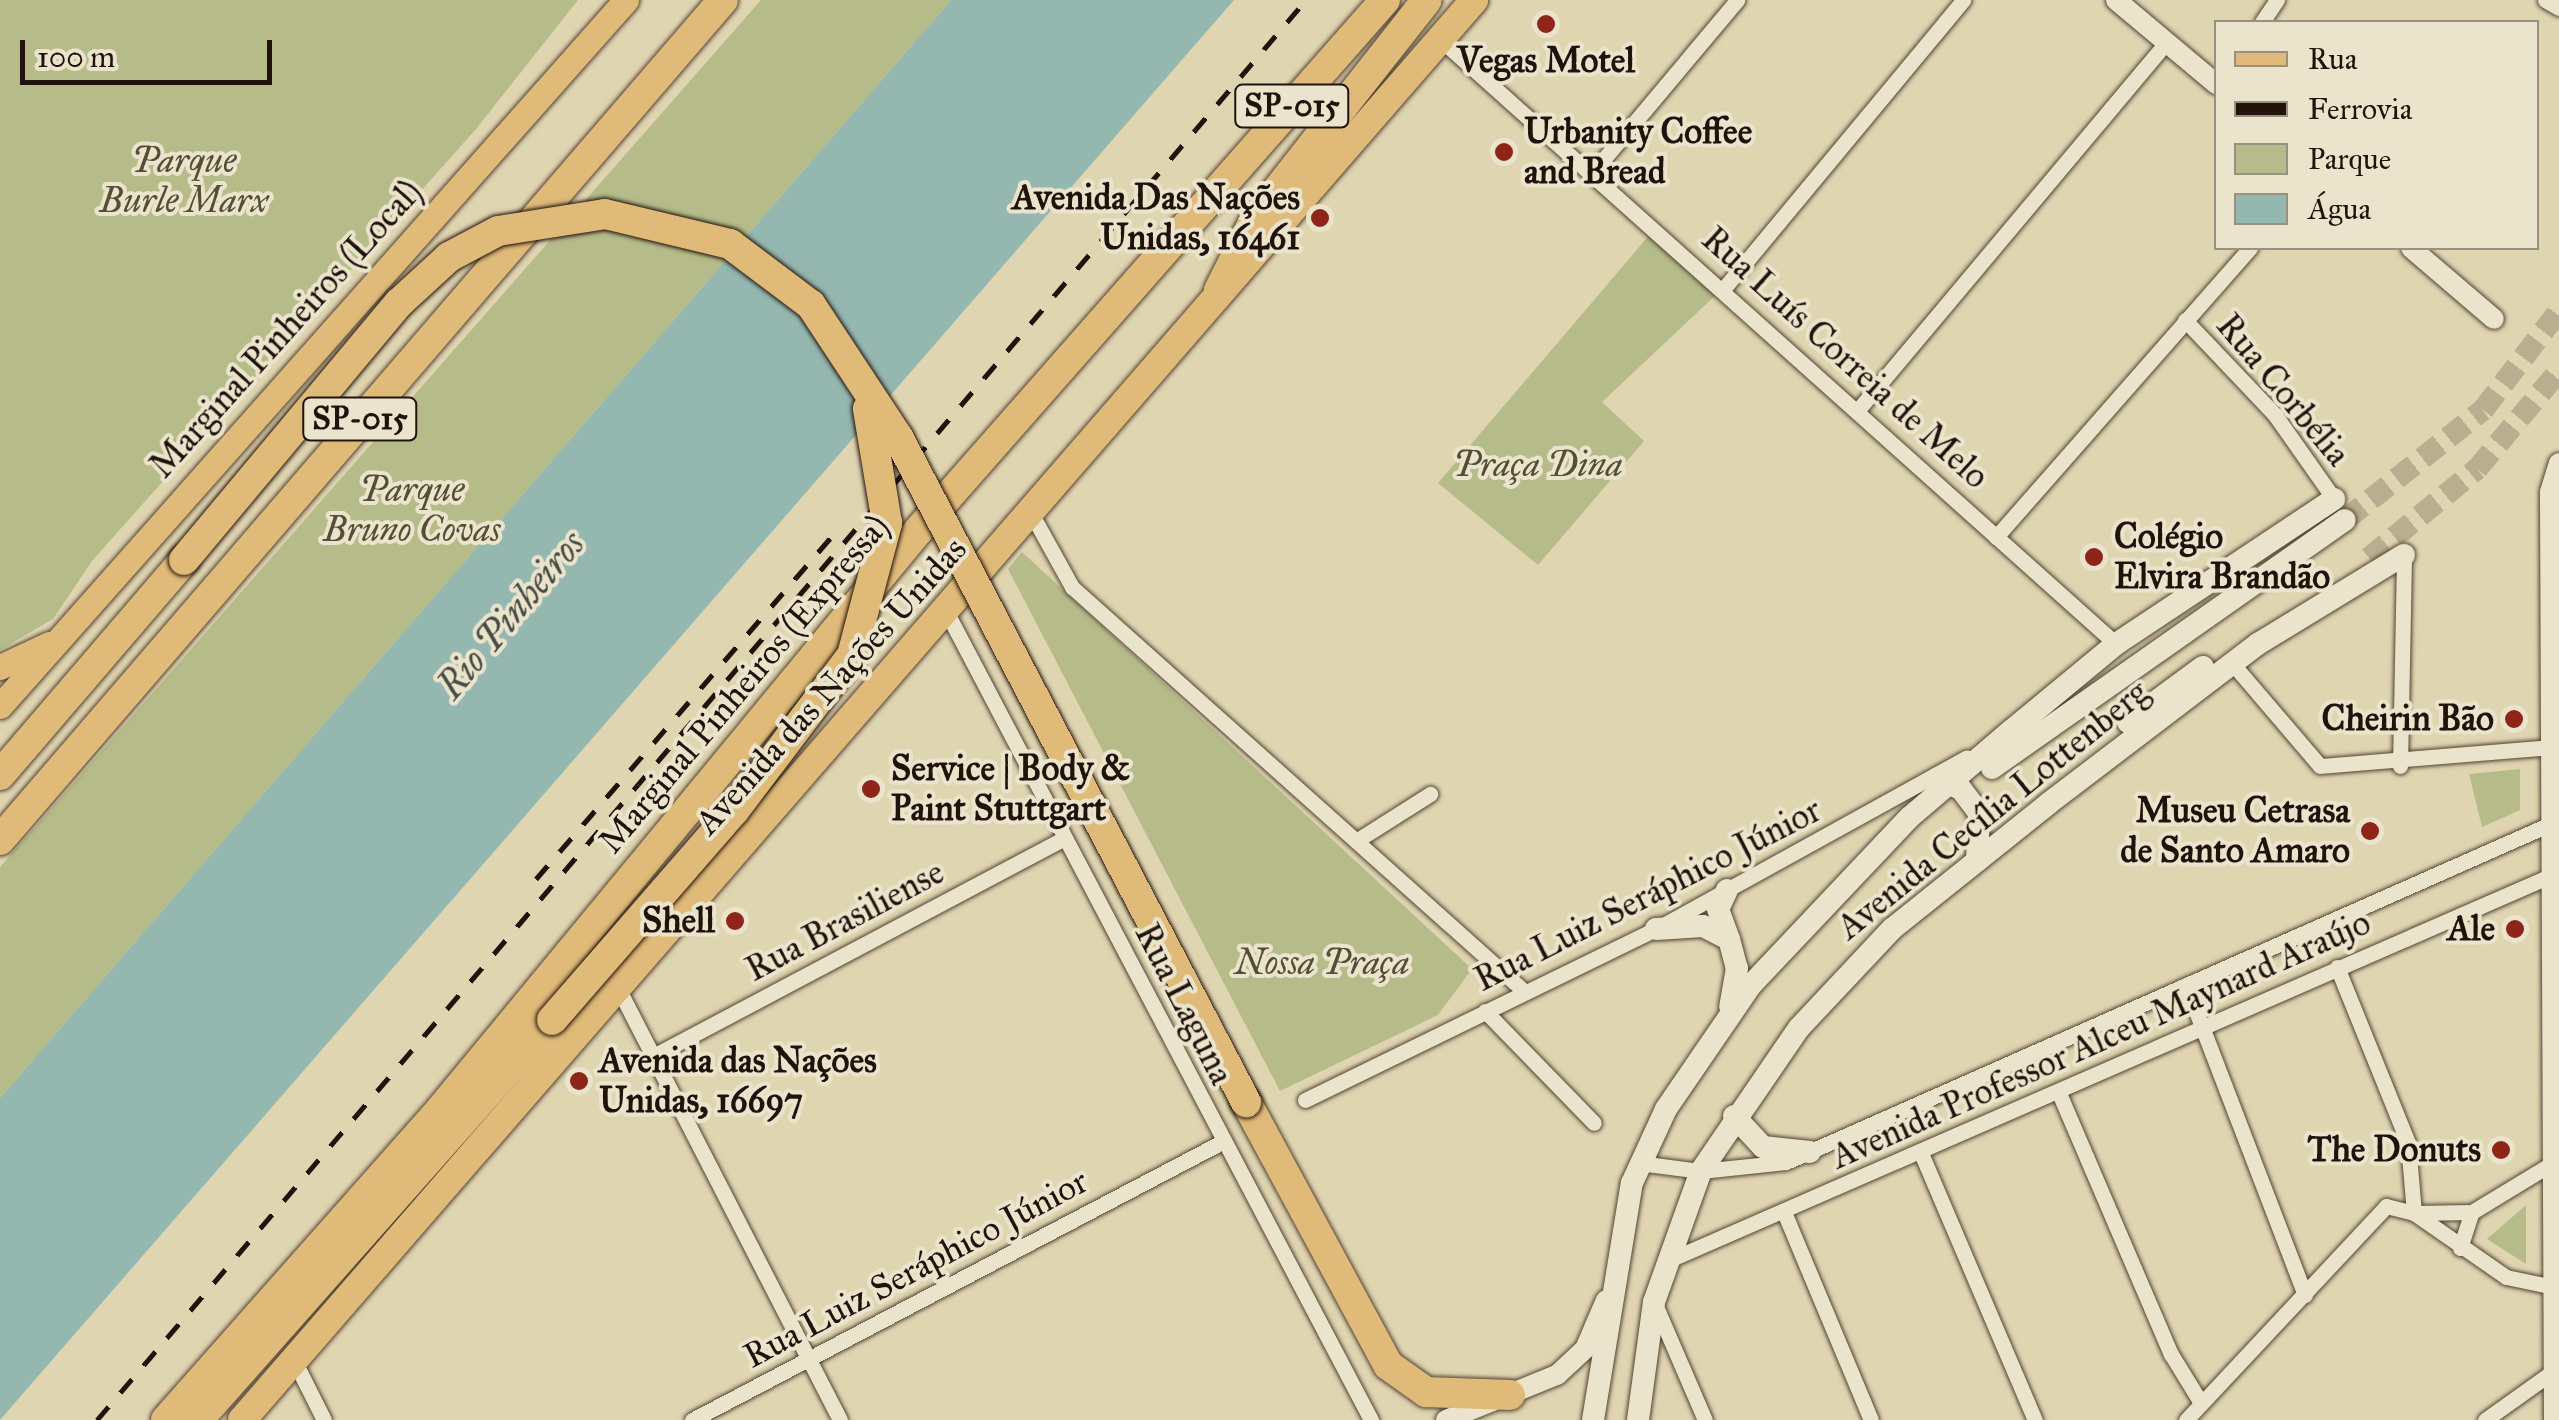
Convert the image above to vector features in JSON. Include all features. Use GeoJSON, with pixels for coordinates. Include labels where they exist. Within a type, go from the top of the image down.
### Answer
{"type":"FeatureCollection","features":[{"type":"Feature","properties":{"kind":"highway","name":"SP-015"},"geometry":{"type":"LineString","coordinates":[[0,840],[723,0]]}},
{"type":"Feature","properties":{"kind":"highway","name":"Marginal Pinheiros (Expressa)"},"geometry":{"type":"LineString","coordinates":[[166,1420],[441,1108],[918,532],[1385,0]]}},
{"type":"Feature","properties":{"kind":"highway"},"geometry":{"type":"LineString","coordinates":[[1219,290],[1256,217],[1427,0]]}},
{"type":"Feature","properties":{"kind":"highway","name":"Avenida das Nações Unidas"},"geometry":{"type":"LineString","coordinates":[[242,1420],[616,984],[947,614],[1219,290],[1474,0]]}},
{"type":"Feature","properties":{"kind":"highway"},"geometry":{"type":"LineString","coordinates":[[0,775],[399,303],[449,257],[498,231],[605,214],[730,244],[799,294],[852,362],[1388,1365],[1426,1392],[1510,1395]]}},
{"type":"Feature","properties":{"kind":"highway"},"geometry":{"type":"LineString","coordinates":[[198,1420],[734,811],[866,626],[883,564],[886,492],[852,362]]}},
{"type":"Feature","properties":{"kind":"main road","name":"Marginal Pinheiros (Local)"},"geometry":{"type":"LineString","coordinates":[[0,706],[70,631],[341,313],[626,0]]}},
{"type":"Feature","properties":{"kind":"main road"},"geometry":{"type":"LineString","coordinates":[[1977,861],[1984,828],[1950,783],[2340,510]]}},
{"type":"Feature","properties":{"kind":"main road","name":"Avenida Cecília Lottenberg"},"geometry":{"type":"LineString","coordinates":[[1594,1420],[1610,1289],[1639,1163],[1726,1016],[1910,817],[2116,644],[2340,510]]}},
{"type":"Feature","properties":{"kind":"main road","name":"Avenida Cecília Lottenberg"},"geometry":{"type":"LineString","coordinates":[[1638,1420],[1654,1302],[1701,1171],[1734,1116],[1855,968],[1977,861],[2232,664],[2404,555]]}},
{"type":"Feature","properties":{"kind":"main road"},"geometry":{"type":"LineString","coordinates":[[2049,803],[2146,708],[2368,558]]}},
{"type":"Feature","properties":{"kind":"main road"},"geometry":{"type":"LineString","coordinates":[[0,667],[70,631]]}},
{"type":"Feature","properties":{"kind":"main road"},"geometry":{"type":"LineString","coordinates":[[1726,1016],[1737,984],[1730,939],[1718,909],[1727,890]]}},
{"type":"Feature","properties":{"kind":"main road"},"geometry":{"type":"LineString","coordinates":[[1656,929],[1703,926],[1730,939]]}},
{"type":"Feature","properties":{"kind":"main road"},"geometry":{"type":"LineString","coordinates":[[1734,1116],[1763,1148],[1810,1152]]}},
{"type":"Feature","properties":{"kind":"street"},"geometry":{"type":"LineString","coordinates":[[1592,173],[1737,0]]}},
{"type":"Feature","properties":{"kind":"street"},"geometry":{"type":"LineString","coordinates":[[1725,287],[1962,0]]}},
{"type":"Feature","properties":{"kind":"street"},"geometry":{"type":"LineString","coordinates":[[2116,0],[2214,82]]}},
{"type":"Feature","properties":{"kind":"street"},"geometry":{"type":"LineString","coordinates":[[2545,0],[2559,8]]}},
{"type":"Feature","properties":{"kind":"street","name":"Rua Luís Correia de Melo"},"geometry":{"type":"LineString","coordinates":[[1441,40],[1725,287],[2116,644]]}},
{"type":"Feature","properties":{"kind":"street"},"geometry":{"type":"LineString","coordinates":[[1857,410],[2167,42]]}},
{"type":"Feature","properties":{"kind":"street"},"geometry":{"type":"LineString","coordinates":[[1996,537],[2248,250]]}},
{"type":"Feature","properties":{"kind":"street"},"geometry":{"type":"LineString","coordinates":[[2413,250],[2494,318]]}},
{"type":"Feature","properties":{"kind":"street","name":"Rua Corbélia"},"geometry":{"type":"LineString","coordinates":[[2185,320],[2274,415],[2340,510]]}},
{"type":"Feature","properties":{"kind":"street"},"geometry":{"type":"LineString","coordinates":[[2554,1420],[2557,821],[2550,492],[2559,463]]}},
{"type":"Feature","properties":{"kind":"street"},"geometry":{"type":"LineString","coordinates":[[1031,513],[1072,587],[1525,992]]}},
{"type":"Feature","properties":{"kind":"street"},"geometry":{"type":"LineString","coordinates":[[2400,766],[2404,555]]}},
{"type":"Feature","properties":{"kind":"street","name":"Rua Laguna"},"geometry":{"type":"LineString","coordinates":[[947,614],[1371,1420]]}},
{"type":"Feature","properties":{"kind":"street"},"geometry":{"type":"LineString","coordinates":[[2232,664],[2320,766],[2400,766],[2554,747]]}},
{"type":"Feature","properties":{"kind":"street","name":"Rua Luiz Seráphico Júnior"},"geometry":{"type":"LineString","coordinates":[[1304,1100],[1950,783]]}},
{"type":"Feature","properties":{"kind":"street"},"geometry":{"type":"LineString","coordinates":[[1356,842],[1430,794]]}},
{"type":"Feature","properties":{"kind":"street","name":"Avenida Professor Alceu Maynard Araújo"},"geometry":{"type":"LineString","coordinates":[[1639,1163],[1701,1171],[1810,1152],[2557,821]]}},
{"type":"Feature","properties":{"kind":"street","name":"Rua Brasiliense"},"geometry":{"type":"LineString","coordinates":[[653,1056],[1064,838]]}},
{"type":"Feature","properties":{"kind":"street","name":"Avenida Professor Alceu Maynard Araújo"},"geometry":{"type":"LineString","coordinates":[[1667,1261],[2059,1094],[2337,967],[2557,873]]}},
{"type":"Feature","properties":{"kind":"street"},"geometry":{"type":"LineString","coordinates":[[2337,967],[2408,1143],[2414,1213]]}},
{"type":"Feature","properties":{"kind":"street"},"geometry":{"type":"LineString","coordinates":[[616,984],[840,1420]]}},
{"type":"Feature","properties":{"kind":"street"},"geometry":{"type":"LineString","coordinates":[[2186,985],[2305,1295]]}},
{"type":"Feature","properties":{"kind":"street"},"geometry":{"type":"LineString","coordinates":[[1485,1012],[1594,1123]]}},
{"type":"Feature","properties":{"kind":"street"},"geometry":{"type":"LineString","coordinates":[[2059,1094],[2171,1354],[2201,1403]]}},
{"type":"Feature","properties":{"kind":"street","name":"Rua Luiz Seráphico Júnior"},"geometry":{"type":"LineString","coordinates":[[692,1420],[1222,1142]]}},
{"type":"Feature","properties":{"kind":"street"},"geometry":{"type":"LineString","coordinates":[[1922,1153],[2035,1420]]}},
{"type":"Feature","properties":{"kind":"street"},"geometry":{"type":"LineString","coordinates":[[2414,1213],[2472,1212],[2556,1160]]}},
{"type":"Feature","properties":{"kind":"street"},"geometry":{"type":"LineString","coordinates":[[2186,1420],[2380,1210],[2394,1204],[2414,1213],[2506,1277],[2557,1287]]}},
{"type":"Feature","properties":{"kind":"street"},"geometry":{"type":"LineString","coordinates":[[1784,1212],[1871,1420]]}},
{"type":"Feature","properties":{"kind":"street"},"geometry":{"type":"LineString","coordinates":[[2460,1248],[2472,1212]]}},
{"type":"Feature","properties":{"kind":"street"},"geometry":{"type":"LineString","coordinates":[[1446,1420],[1510,1395],[1578,1358],[1610,1289]]}},
{"type":"Feature","properties":{"kind":"street"},"geometry":{"type":"LineString","coordinates":[[1654,1302],[1705,1420]]}},
{"type":"Feature","properties":{"kind":"street"},"geometry":{"type":"LineString","coordinates":[[294,1360],[324,1420]]}},
{"type":"Feature","properties":{"kind":"street"},"geometry":{"type":"LineString","coordinates":[[2486,1420],[2555,1370]]}},
{"type":"Feature","properties":{"kind":"green space","name":"Parque Burle Marx"},"geometry":{"type":"Polygon","coordinates":[[[0,0],[578,0],[476,129],[92,561],[53,619],[0,650],[0,0]]]}},
{"type":"Feature","properties":{"kind":"green space","name":"Parque Bruno Covas"},"geometry":{"type":"Polygon","coordinates":[[[761,0],[951,0],[0,1098],[0,867],[761,0]]]}},
{"type":"Feature","properties":{"kind":"green space","name":"Praça Dina"},"geometry":{"type":"Polygon","coordinates":[[[1652,232],[1719,292],[1602,402],[1644,441],[1538,565],[1438,483],[1652,232]]]}},
{"type":"Feature","properties":{"kind":"green space","name":"Nossa Praça"},"geometry":{"type":"Polygon","coordinates":[[[1022,552],[1472,969],[1438,1015],[1280,1091],[1008,569],[1022,552]]]}},
{"type":"Feature","properties":{"kind":"green space"},"geometry":{"type":"Polygon","coordinates":[[[2520,769],[2520,810],[2482,827],[2469,774],[2520,769]]]}},
{"type":"Feature","properties":{"kind":"green space"},"geometry":{"type":"Polygon","coordinates":[[[2526,1205],[2526,1264],[2487,1239],[2526,1205]]]}},
{"type":"Feature","properties":{"kind":"water","name":"Rio Pinheiros"},"geometry":{"type":"Polygon","coordinates":[[[951,0],[1234,0],[0,1420],[0,1098],[951,0]]]}},
{"type":"Feature","properties":{"kind":"tunnel"},"geometry":{"type":"LineString","coordinates":[[2345,520],[2483,410],[2559,311]]}},
{"type":"Feature","properties":{"kind":"tunnel"},"geometry":{"type":"LineString","coordinates":[[2369,558],[2477,469],[2559,371]]}},
{"type":"Feature","properties":{"kind":"railway"},"geometry":{"type":"LineString","coordinates":[[97,1420],[1306,0]]}},
{"type":"Feature","properties":{"kind":"railway"},"geometry":{"type":"LineString","coordinates":[[536,879],[840,527]]}},
{"type":"Feature","properties":{"kind":"place","name":"Vegas Motel"},"geometry":{"type":"Point","coordinates":[1546,24]}},
{"type":"Feature","properties":{"kind":"place","name":"Urbanity Coffee and Bread"},"geometry":{"type":"Point","coordinates":[1504,152]}},
{"type":"Feature","properties":{"kind":"place","name":"Avenida Das Nações Unidas, 16461"},"geometry":{"type":"Point","coordinates":[1320,218]}},
{"type":"Feature","properties":{"kind":"place","name":"Colégio Elvira Brandão"},"geometry":{"type":"Point","coordinates":[2094,557]}},
{"type":"Feature","properties":{"kind":"place","name":"Cheirin Bão"},"geometry":{"type":"Point","coordinates":[2514,719]}},
{"type":"Feature","properties":{"kind":"place","name":"Service | Body & Paint Stuttgart"},"geometry":{"type":"Point","coordinates":[871,789]}},
{"type":"Feature","properties":{"kind":"place","name":"Museu Cetrasa de Santo Amaro"},"geometry":{"type":"Point","coordinates":[2370,831]}},
{"type":"Feature","properties":{"kind":"place","name":"Shell"},"geometry":{"type":"Point","coordinates":[735,921]}},
{"type":"Feature","properties":{"kind":"place","name":"Ale"},"geometry":{"type":"Point","coordinates":[2515,929]}},
{"type":"Feature","properties":{"kind":"place","name":"Avenida das Nações Unidas, 16697"},"geometry":{"type":"Point","coordinates":[579,1081]}},
{"type":"Feature","properties":{"kind":"place","name":"The Donuts"},"geometry":{"type":"Point","coordinates":[2501,1150]}}]}
